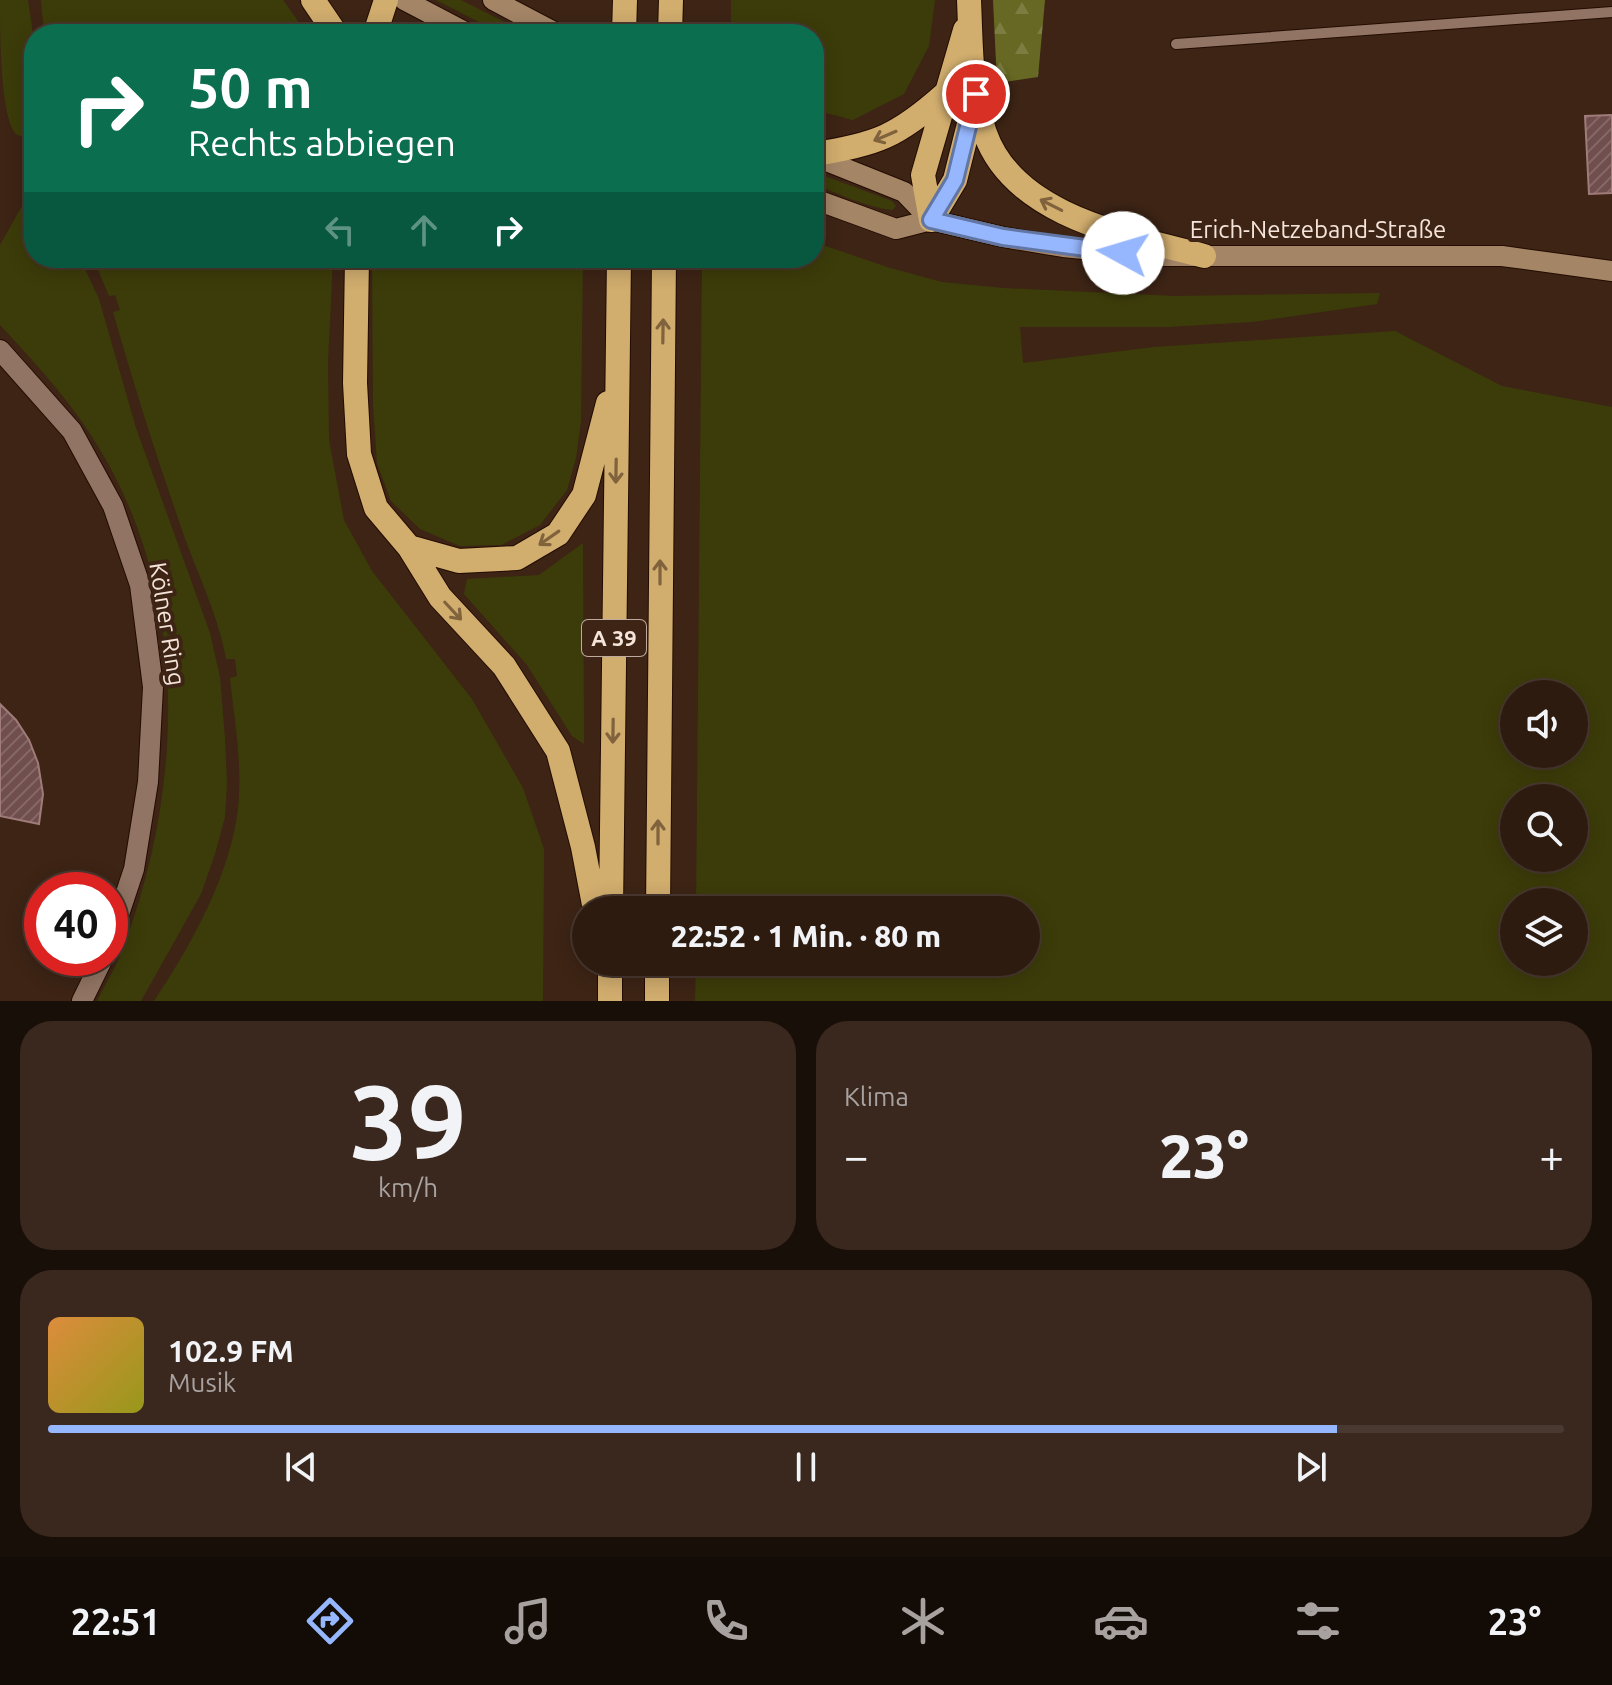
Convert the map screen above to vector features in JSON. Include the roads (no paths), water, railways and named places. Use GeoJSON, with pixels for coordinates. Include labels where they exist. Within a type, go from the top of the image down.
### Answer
{"type":"FeatureCollection","features":[{"type":"Feature","properties":{"kind":"highway"},"geometry":{"type":"LineString","coordinates":[[313,0],[329,24]]}},
{"type":"Feature","properties":{"kind":"highway"},"geometry":{"type":"LineString","coordinates":[[378,24],[386,0]]}},
{"type":"Feature","properties":{"kind":"highway"},"geometry":{"type":"LineString","coordinates":[[624,24],[625,0]]}},
{"type":"Feature","properties":{"kind":"highway"},"geometry":{"type":"LineString","coordinates":[[969,8],[976,94],[985,134],[1006,171],[1035,197],[1094,227],[1204,256]]}},
{"type":"Feature","properties":{"kind":"highway"},"geometry":{"type":"LineString","coordinates":[[931,220],[923,175],[969,8]]}},
{"type":"Feature","properties":{"kind":"highway"},"geometry":{"type":"LineString","coordinates":[[824,153],[858,146],[895,132],[913,122],[945,94]]}},
{"type":"Feature","properties":{"kind":"highway"},"geometry":{"type":"LineString","coordinates":[[931,220],[955,180],[976,94]]}},
{"type":"Feature","properties":{"kind":"highway"},"geometry":{"type":"LineString","coordinates":[[357,268],[355,383],[359,454],[376,508],[409,547],[440,597],[504,666],[558,751],[592,896]]}},
{"type":"Feature","properties":{"kind":"highway","name":"A 39"},"geometry":{"type":"LineString","coordinates":[[611,896],[619,268]]}},
{"type":"Feature","properties":{"kind":"highway","name":"A 39"},"geometry":{"type":"LineString","coordinates":[[658,896],[664,268]]}},
{"type":"Feature","properties":{"kind":"highway"},"geometry":{"type":"LineString","coordinates":[[409,547],[459,561],[517,558],[558,534],[584,495],[617,365]]}},
{"type":"Feature","properties":{"kind":"highway"},"geometry":{"type":"LineString","coordinates":[[657,976],[657,1001]]}},
{"type":"Feature","properties":{"kind":"street"},"geometry":{"type":"LineString","coordinates":[[404,0],[450,24]]}},
{"type":"Feature","properties":{"kind":"street"},"geometry":{"type":"LineString","coordinates":[[493,0],[539,24]]}},
{"type":"Feature","properties":{"kind":"street"},"geometry":{"type":"LineString","coordinates":[[824,159],[904,192],[931,220],[896,229],[824,203]]}},
{"type":"Feature","properties":{"kind":"street","name":"Erich-Netzeband-Straße"},"geometry":{"type":"LineString","coordinates":[[931,220],[1063,247],[1154,256],[1502,256],[1612,271]]}},
{"type":"Feature","properties":{"kind":"street","name":"Kölner Ring"},"geometry":{"type":"LineString","coordinates":[[0,350],[72,431],[113,506],[140,585],[153,687],[148,782],[134,869],[128,887]]}},
{"type":"Feature","properties":{"kind":"street"},"geometry":{"type":"LineString","coordinates":[[82,1001],[94,976]]}},
{"type":"Feature","properties":{"kind":"lane"},"geometry":{"type":"LineString","coordinates":[[1176,44],[1612,12]]}}]}
